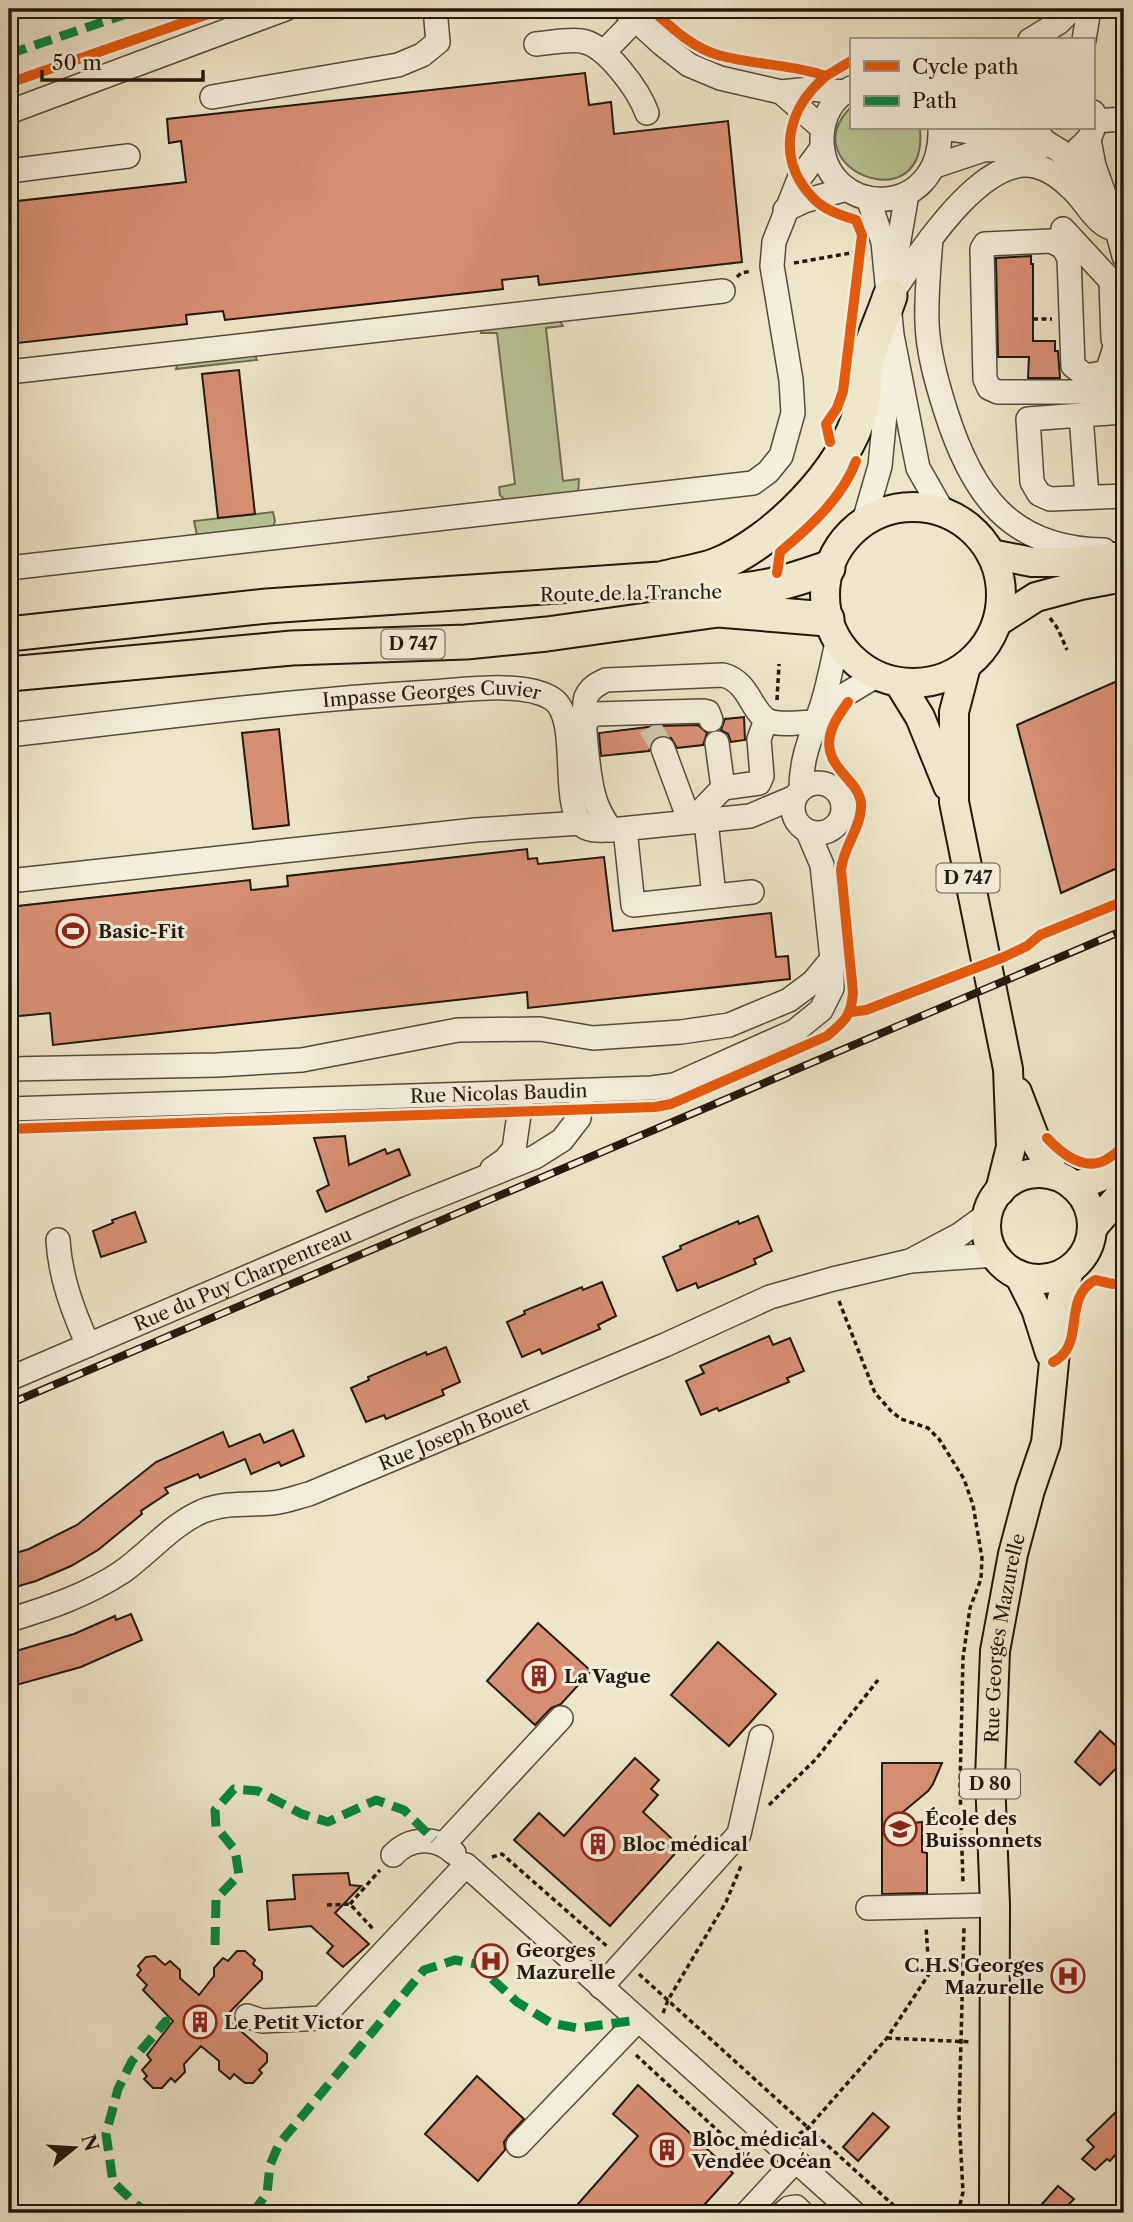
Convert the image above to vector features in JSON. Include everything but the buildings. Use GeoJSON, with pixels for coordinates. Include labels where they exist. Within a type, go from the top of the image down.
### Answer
{"type":"FeatureCollection","features":[{"type":"Feature","properties":{"kind":"highway"},"geometry":{"type":"LineString","coordinates":[[9,634],[267,606],[660,579],[716,565],[777,529],[823,480],[841,452],[861,410],[867,360],[890,296]]}},
{"type":"Feature","properties":{"kind":"highway","name":"Route de la Tranche"},"geometry":{"type":"LineString","coordinates":[[430,596],[738,591],[781,585],[828,568]]}},
{"type":"Feature","properties":{"kind":"highway","name":"Route de la Tranche"},"geometry":{"type":"LineString","coordinates":[[9,674],[292,648],[466,642],[547,634],[718,610],[832,631]]}},
{"type":"Feature","properties":{"kind":"main road"},"geometry":{"type":"LineString","coordinates":[[916,507],[943,512],[962,522],[979,536],[991,554],[1000,587],[997,622],[985,646],[967,666],[946,678],[923,684],[887,680],[854,662],[832,631],[824,593],[828,568],[842,541],[864,521],[889,510],[916,507]]}},
{"type":"Feature","properties":{"kind":"main road"},"geometry":{"type":"LineString","coordinates":[[991,554],[1032,562],[1077,562],[1124,556]]}},
{"type":"Feature","properties":{"kind":"main road"},"geometry":{"type":"LineString","coordinates":[[997,622],[1036,597],[1124,577]]}},
{"type":"Feature","properties":{"kind":"main road","name":"D 747"},"geometry":{"type":"LineString","coordinates":[[954,802],[954,712],[967,666]]}},
{"type":"Feature","properties":{"kind":"main road","name":"D 747"},"geometry":{"type":"LineString","coordinates":[[887,680],[920,717],[954,802],[1008,1069],[1011,1147],[994,1203]]}},
{"type":"Feature","properties":{"kind":"main road","name":"D 747"},"geometry":{"type":"LineString","coordinates":[[1008,1069],[1037,1143],[1065,1181]]}},
{"type":"Feature","properties":{"kind":"main road"},"geometry":{"type":"LineString","coordinates":[[1065,1181],[1124,1167]]}},
{"type":"Feature","properties":{"kind":"main road"},"geometry":{"type":"LineString","coordinates":[[1040,1173],[1065,1181],[1085,1198],[1091,1213],[1089,1244],[1081,1259],[1069,1270],[1053,1277],[1036,1279],[1019,1275],[1006,1267],[995,1255],[989,1242],[987,1229],[994,1203],[1011,1181],[1025,1175],[1040,1173]]}},
{"type":"Feature","properties":{"kind":"main road"},"geometry":{"type":"LineString","coordinates":[[1092,1228],[1124,1191]]}},
{"type":"Feature","properties":{"kind":"main road","name":"Rue Georges Mazurelle"},"geometry":{"type":"LineString","coordinates":[[994,2213],[995,1905],[990,1778],[995,1651],[1013,1554],[1046,1443],[1059,1311],[1069,1270]]}},
{"type":"Feature","properties":{"kind":"main road","name":"Rue Georges Mazurelle"},"geometry":{"type":"LineString","coordinates":[[1019,1275],[1036,1309],[1053,1362]]}},
{"type":"Feature","properties":{"kind":"street"},"geometry":{"type":"LineString","coordinates":[[9,112],[285,9]]}},
{"type":"Feature","properties":{"kind":"street"},"geometry":{"type":"LineString","coordinates":[[212,97],[398,65],[422,55],[438,42],[435,9]]}},
{"type":"Feature","properties":{"kind":"street"},"geometry":{"type":"LineString","coordinates":[[1033,38],[1058,23],[1072,9]]}},
{"type":"Feature","properties":{"kind":"street"},"geometry":{"type":"LineString","coordinates":[[1084,38],[1090,9]]}},
{"type":"Feature","properties":{"kind":"street"},"geometry":{"type":"LineString","coordinates":[[604,52],[630,14],[689,65],[720,78],[781,92],[810,89],[848,90]]}},
{"type":"Feature","properties":{"kind":"street"},"geometry":{"type":"LineString","coordinates":[[536,44],[583,41],[604,52],[641,98],[647,113]]}},
{"type":"Feature","properties":{"kind":"street"},"geometry":{"type":"LineString","coordinates":[[9,568],[753,483],[768,472],[781,456],[793,412],[791,380],[772,267],[774,242],[799,179],[822,138],[834,102],[848,90]]}},
{"type":"Feature","properties":{"kind":"street"},"geometry":{"type":"LineString","coordinates":[[781,92],[822,138],[827,164],[835,178],[847,189],[869,198],[888,200],[907,194],[924,182],[935,166],[941,147],[941,130]]}},
{"type":"Feature","properties":{"kind":"street"},"geometry":{"type":"LineString","coordinates":[[1094,124],[1124,119]]}},
{"type":"Feature","properties":{"kind":"street"},"geometry":{"type":"LineString","coordinates":[[956,130],[994,135],[1013,130]]}},
{"type":"Feature","properties":{"kind":"street"},"geometry":{"type":"LineString","coordinates":[[1048,141],[1070,151],[1080,147],[1089,130]]}},
{"type":"Feature","properties":{"kind":"street"},"geometry":{"type":"LineString","coordinates":[[1093,130],[1104,197],[1124,256]]}},
{"type":"Feature","properties":{"kind":"street"},"geometry":{"type":"LineString","coordinates":[[935,166],[983,150],[1035,148],[1048,141]]}},
{"type":"Feature","properties":{"kind":"street"},"geometry":{"type":"LineString","coordinates":[[1048,141],[1104,197]]}},
{"type":"Feature","properties":{"kind":"street"},"geometry":{"type":"LineString","coordinates":[[9,172],[128,156]]}},
{"type":"Feature","properties":{"kind":"street"},"geometry":{"type":"LineString","coordinates":[[890,296],[931,238],[967,195],[990,177],[1017,166],[1034,165],[1052,173],[1072,188],[1101,224],[1117,230]]}},
{"type":"Feature","properties":{"kind":"street"},"geometry":{"type":"LineString","coordinates":[[785,210],[804,201],[847,189]]}},
{"type":"Feature","properties":{"kind":"street"},"geometry":{"type":"LineString","coordinates":[[890,296],[907,194]]}},
{"type":"Feature","properties":{"kind":"street"},"geometry":{"type":"LineString","coordinates":[[869,198],[883,242],[892,335],[918,468],[943,512]]}},
{"type":"Feature","properties":{"kind":"street"},"geometry":{"type":"LineString","coordinates":[[1063,229],[1111,281],[1113,353]]}},
{"type":"Feature","properties":{"kind":"street"},"geometry":{"type":"LineString","coordinates":[[931,238],[927,325],[935,378],[956,444],[978,486],[999,513],[1035,537],[1057,546],[1085,550],[1124,550]]}},
{"type":"Feature","properties":{"kind":"street"},"geometry":{"type":"LineString","coordinates":[[1124,319],[1107,372],[1086,376],[1073,366],[1069,258],[1063,247],[1051,241],[985,244],[982,249],[985,379],[989,388],[998,392],[1124,392]]}},
{"type":"Feature","properties":{"kind":"street"},"geometry":{"type":"LineString","coordinates":[[9,372],[723,291]]}},
{"type":"Feature","properties":{"kind":"street"},"geometry":{"type":"LineString","coordinates":[[864,521],[880,466],[892,335]]}},
{"type":"Feature","properties":{"kind":"street"},"geometry":{"type":"LineString","coordinates":[[1124,412],[1028,419],[1032,482],[1039,494],[1050,499],[1124,496]]}},
{"type":"Feature","properties":{"kind":"street"},"geometry":{"type":"LineString","coordinates":[[1081,415],[1087,497]]}},
{"type":"Feature","properties":{"kind":"street"},"geometry":{"type":"LineString","coordinates":[[804,829],[793,813],[801,767],[815,724],[832,631]]}},
{"type":"Feature","properties":{"kind":"street"},"geometry":{"type":"LineString","coordinates":[[752,892],[633,905],[618,830],[603,819],[593,795],[584,722],[586,697],[594,685],[606,680],[702,675],[733,677],[766,720],[776,723],[815,724],[887,680]]}},
{"type":"Feature","properties":{"kind":"street","name":"Impasse Georges Cuvier"},"geometry":{"type":"LineString","coordinates":[[9,735],[354,697],[520,689],[552,698],[564,712],[574,803],[581,823]]}},
{"type":"Feature","properties":{"kind":"street"},"geometry":{"type":"LineString","coordinates":[[584,722],[594,714],[646,721],[704,711],[708,712],[711,720]]}},
{"type":"Feature","properties":{"kind":"street"},"geometry":{"type":"LineString","coordinates":[[723,788],[759,783],[762,776],[759,739],[766,720]]}},
{"type":"Feature","properties":{"kind":"street"},"geometry":{"type":"LineString","coordinates":[[815,724],[827,784]]}},
{"type":"Feature","properties":{"kind":"street"},"geometry":{"type":"LineString","coordinates":[[698,821],[723,788],[717,743]]}},
{"type":"Feature","properties":{"kind":"street"},"geometry":{"type":"LineString","coordinates":[[663,749],[698,821],[714,896]]}},
{"type":"Feature","properties":{"kind":"street"},"geometry":{"type":"LineString","coordinates":[[12,880],[474,830],[581,823],[591,830],[618,830],[750,816],[824,833],[832,830],[842,818],[843,802],[839,794],[827,784],[814,783],[750,816]]}},
{"type":"Feature","properties":{"kind":"street","name":"Rue Nicolas Baudin"},"geometry":{"type":"LineString","coordinates":[[9,1109],[522,1094],[674,1085],[795,1031],[821,1010],[832,988],[832,959],[822,865],[804,829]]}},
{"type":"Feature","properties":{"kind":"street","name":"Rue Nicolas Baudin"},"geometry":{"type":"LineString","coordinates":[[822,865],[832,830]]}},
{"type":"Feature","properties":{"kind":"street"},"geometry":{"type":"LineString","coordinates":[[9,1069],[217,1065],[302,1060],[458,1030],[540,1029],[593,1038],[681,1032],[729,1025],[789,1000],[813,982],[832,959]]}},
{"type":"Feature","properties":{"kind":"street","name":"Rue du Puy Charpentreau"},"geometry":{"type":"LineString","coordinates":[[9,1379],[477,1179],[535,1157],[562,1140],[579,1118],[583,1091]]}},
{"type":"Feature","properties":{"kind":"street","name":"Rue du Puy Charpentreau"},"geometry":{"type":"LineString","coordinates":[[477,1179],[505,1160],[514,1149],[522,1094]]}},
{"type":"Feature","properties":{"kind":"street","name":"Rue Joseph Bouet"},"geometry":{"type":"LineString","coordinates":[[910,1261],[959,1234],[994,1203]]}},
{"type":"Feature","properties":{"kind":"street"},"geometry":{"type":"LineString","coordinates":[[58,1240],[60,1265],[75,1316],[88,1345]]}},
{"type":"Feature","properties":{"kind":"street","name":"Rue Joseph Bouet"},"geometry":{"type":"LineString","coordinates":[[9,1620],[59,1605],[90,1590],[121,1572],[185,1520],[205,1510],[229,1504],[274,1503],[309,1494],[495,1414],[656,1350],[770,1297],[910,1261],[995,1255]]}},
{"type":"Feature","properties":{"kind":"street"},"geometry":{"type":"LineString","coordinates":[[444,1844],[561,1718]]}},
{"type":"Feature","properties":{"kind":"street"},"geometry":{"type":"LineString","coordinates":[[601,1987],[739,1834],[761,1737]]}},
{"type":"Feature","properties":{"kind":"street"},"geometry":{"type":"LineString","coordinates":[[393,1855],[401,1846],[434,1840],[444,1844],[854,2213]]}},
{"type":"Feature","properties":{"kind":"street"},"geometry":{"type":"LineString","coordinates":[[247,2016],[262,2021],[322,2018],[466,1865]]}},
{"type":"Feature","properties":{"kind":"street"},"geometry":{"type":"LineString","coordinates":[[869,1908],[995,1905]]}},
{"type":"Feature","properties":{"kind":"street"},"geometry":{"type":"LineString","coordinates":[[518,2145],[620,2040],[646,2027]]}},
{"type":"Feature","properties":{"kind":"street"},"geometry":{"type":"LineString","coordinates":[[747,2213],[796,2160]]}},
{"type":"Feature","properties":{"kind":"street"},"geometry":{"type":"LineString","coordinates":[[783,2213],[796,2207],[802,2213]]}},
{"type":"Feature","properties":{"kind":"path"},"geometry":{"type":"LineString","coordinates":[[859,262],[862,235]]}},
{"type":"Feature","properties":{"kind":"path"},"geometry":{"type":"LineString","coordinates":[[1050,618],[1067,650]]}},
{"type":"Feature","properties":{"kind":"path"},"geometry":{"type":"LineString","coordinates":[[779,652],[779,664],[792,678]]}},
{"type":"Feature","properties":{"kind":"path"},"geometry":{"type":"LineString","coordinates":[[833,1279],[837,1297],[875,1393],[901,1419],[929,1428],[952,1457],[973,1505],[982,1558]]}},
{"type":"Feature","properties":{"kind":"path"},"geometry":{"type":"LineString","coordinates":[[768,1806],[816,1759],[878,1680]]}},
{"type":"Feature","properties":{"kind":"path"},"geometry":{"type":"LineString","coordinates":[[646,2027],[667,2000],[726,1902],[741,1869],[739,1834]]}},
{"type":"Feature","properties":{"kind":"path"},"geometry":{"type":"LineString","coordinates":[[466,1865],[502,1854],[901,2213]]}},
{"type":"Feature","properties":{"kind":"path"},"geometry":{"type":"LineString","coordinates":[[327,1906],[350,1905],[393,1855]]}},
{"type":"Feature","properties":{"kind":"path"},"geometry":{"type":"LineString","coordinates":[[350,1905],[390,1946]]}},
{"type":"Feature","properties":{"kind":"path"},"geometry":{"type":"LineString","coordinates":[[620,2040],[756,2168],[785,2136],[797,2136],[808,2128],[887,2038],[929,1974],[925,1907]]}},
{"type":"Feature","properties":{"kind":"path"},"geometry":{"type":"LineString","coordinates":[[887,2038],[962,2043],[993,2040]]}},
{"type":"Feature","properties":{"kind":"green space"},"geometry":{"type":"Polygon","coordinates":[[[850,109],[850,130],[920,130],[917,157],[904,174],[886,180],[866,176],[848,166],[837,150],[837,129],[850,109]]]}},
{"type":"Feature","properties":{"kind":"green space"},"geometry":{"type":"Polygon","coordinates":[[[557,317],[563,326],[546,328],[563,481],[579,479],[578,493],[505,500],[500,495],[499,487],[515,484],[497,333],[481,333],[483,328],[557,317]]]}},
{"type":"Feature","properties":{"kind":"green space"},"geometry":{"type":"Polygon","coordinates":[[[254,353],[257,360],[176,369],[178,362],[254,353]]]}},
{"type":"Feature","properties":{"kind":"green space"},"geometry":{"type":"Polygon","coordinates":[[[273,512],[273,527],[197,535],[194,521],[273,512]]]}},
{"type":"Feature","properties":{"kind":"tunnel"},"geometry":{"type":"LineString","coordinates":[[650,727],[663,749]]}},
{"type":"Feature","properties":{"kind":"railway"},"geometry":{"type":"LineString","coordinates":[[9,1404],[1124,930]]}},
{"type":"Feature","properties":{"kind":"marked path"},"geometry":{"type":"LineString","coordinates":[[9,54],[141,9]]}},
{"type":"Feature","properties":{"kind":"marked path"},"geometry":{"type":"LineString","coordinates":[[215,1945],[216,1899],[239,1875],[235,1850],[216,1827],[215,1810],[234,1789],[258,1791],[302,1814],[328,1822],[376,1800],[404,1810],[434,1840]]}},
{"type":"Feature","properties":{"kind":"marked path"},"geometry":{"type":"LineString","coordinates":[[253,2213],[267,2193],[270,2165],[279,2144],[424,1970],[455,1960],[476,1964],[517,2002],[551,2023],[578,2028],[638,2020]]}},
{"type":"Feature","properties":{"kind":"marked path"},"geometry":{"type":"LineString","coordinates":[[151,2213],[138,2206],[113,2182],[106,2134],[118,2089],[132,2061],[166,2021],[170,2021]]}},
{"type":"Feature","properties":{"kind":"cycle path"},"geometry":{"type":"LineString","coordinates":[[9,83],[223,9]]}},
{"type":"Feature","properties":{"kind":"cycle path"},"geometry":{"type":"LineString","coordinates":[[651,9],[690,42],[718,55],[826,76],[850,62]]}},
{"type":"Feature","properties":{"kind":"cycle path"},"geometry":{"type":"LineString","coordinates":[[826,76],[802,103],[791,134],[790,151],[801,183],[813,198],[827,209],[856,220],[862,235],[843,391],[837,408],[826,424],[830,442]]}},
{"type":"Feature","properties":{"kind":"cycle path"},"geometry":{"type":"LineString","coordinates":[[777,573],[780,552],[834,499],[856,461]]}},
{"type":"Feature","properties":{"kind":"cycle path"},"geometry":{"type":"LineString","coordinates":[[9,1129],[655,1107],[671,1104],[827,1036],[846,1018],[853,993],[841,870],[858,824],[861,802],[855,788],[834,761],[829,742],[836,721],[848,702]]}},
{"type":"Feature","properties":{"kind":"cycle path"},"geometry":{"type":"LineString","coordinates":[[851,1012],[866,1010],[1004,957],[1027,946],[1040,935],[1124,901]]}},
{"type":"Feature","properties":{"kind":"cycle path"},"geometry":{"type":"LineString","coordinates":[[1047,1138],[1064,1154],[1093,1164],[1104,1161],[1124,1146]]}},
{"type":"Feature","properties":{"kind":"cycle path"},"geometry":{"type":"LineString","coordinates":[[1053,1362],[1069,1345],[1079,1298],[1085,1288],[1095,1280],[1113,1284],[1124,1283]]}},
{"type":"Feature","properties":{"kind":"place","name":"Basic-Fit"},"geometry":{"type":"Point","coordinates":[73,931]}},
{"type":"Feature","properties":{"kind":"place","name":"La Vague"},"geometry":{"type":"Point","coordinates":[539,1676]}},
{"type":"Feature","properties":{"kind":"place","name":"École des Buissonnets"},"geometry":{"type":"Point","coordinates":[900,1829]}},
{"type":"Feature","properties":{"kind":"place","name":"Bloc médical"},"geometry":{"type":"Point","coordinates":[598,1844]}},
{"type":"Feature","properties":{"kind":"place","name":"Georges Mazurelle"},"geometry":{"type":"Point","coordinates":[491,1961]}},
{"type":"Feature","properties":{"kind":"place","name":"C.H.S Georges Mazurelle"},"geometry":{"type":"Point","coordinates":[1068,1976]}},
{"type":"Feature","properties":{"kind":"place","name":"Le Petit Victor"},"geometry":{"type":"Point","coordinates":[200,2022]}},
{"type":"Feature","properties":{"kind":"place","name":"Bloc médical Vendée Océan"},"geometry":{"type":"Point","coordinates":[667,2150]}}]}
